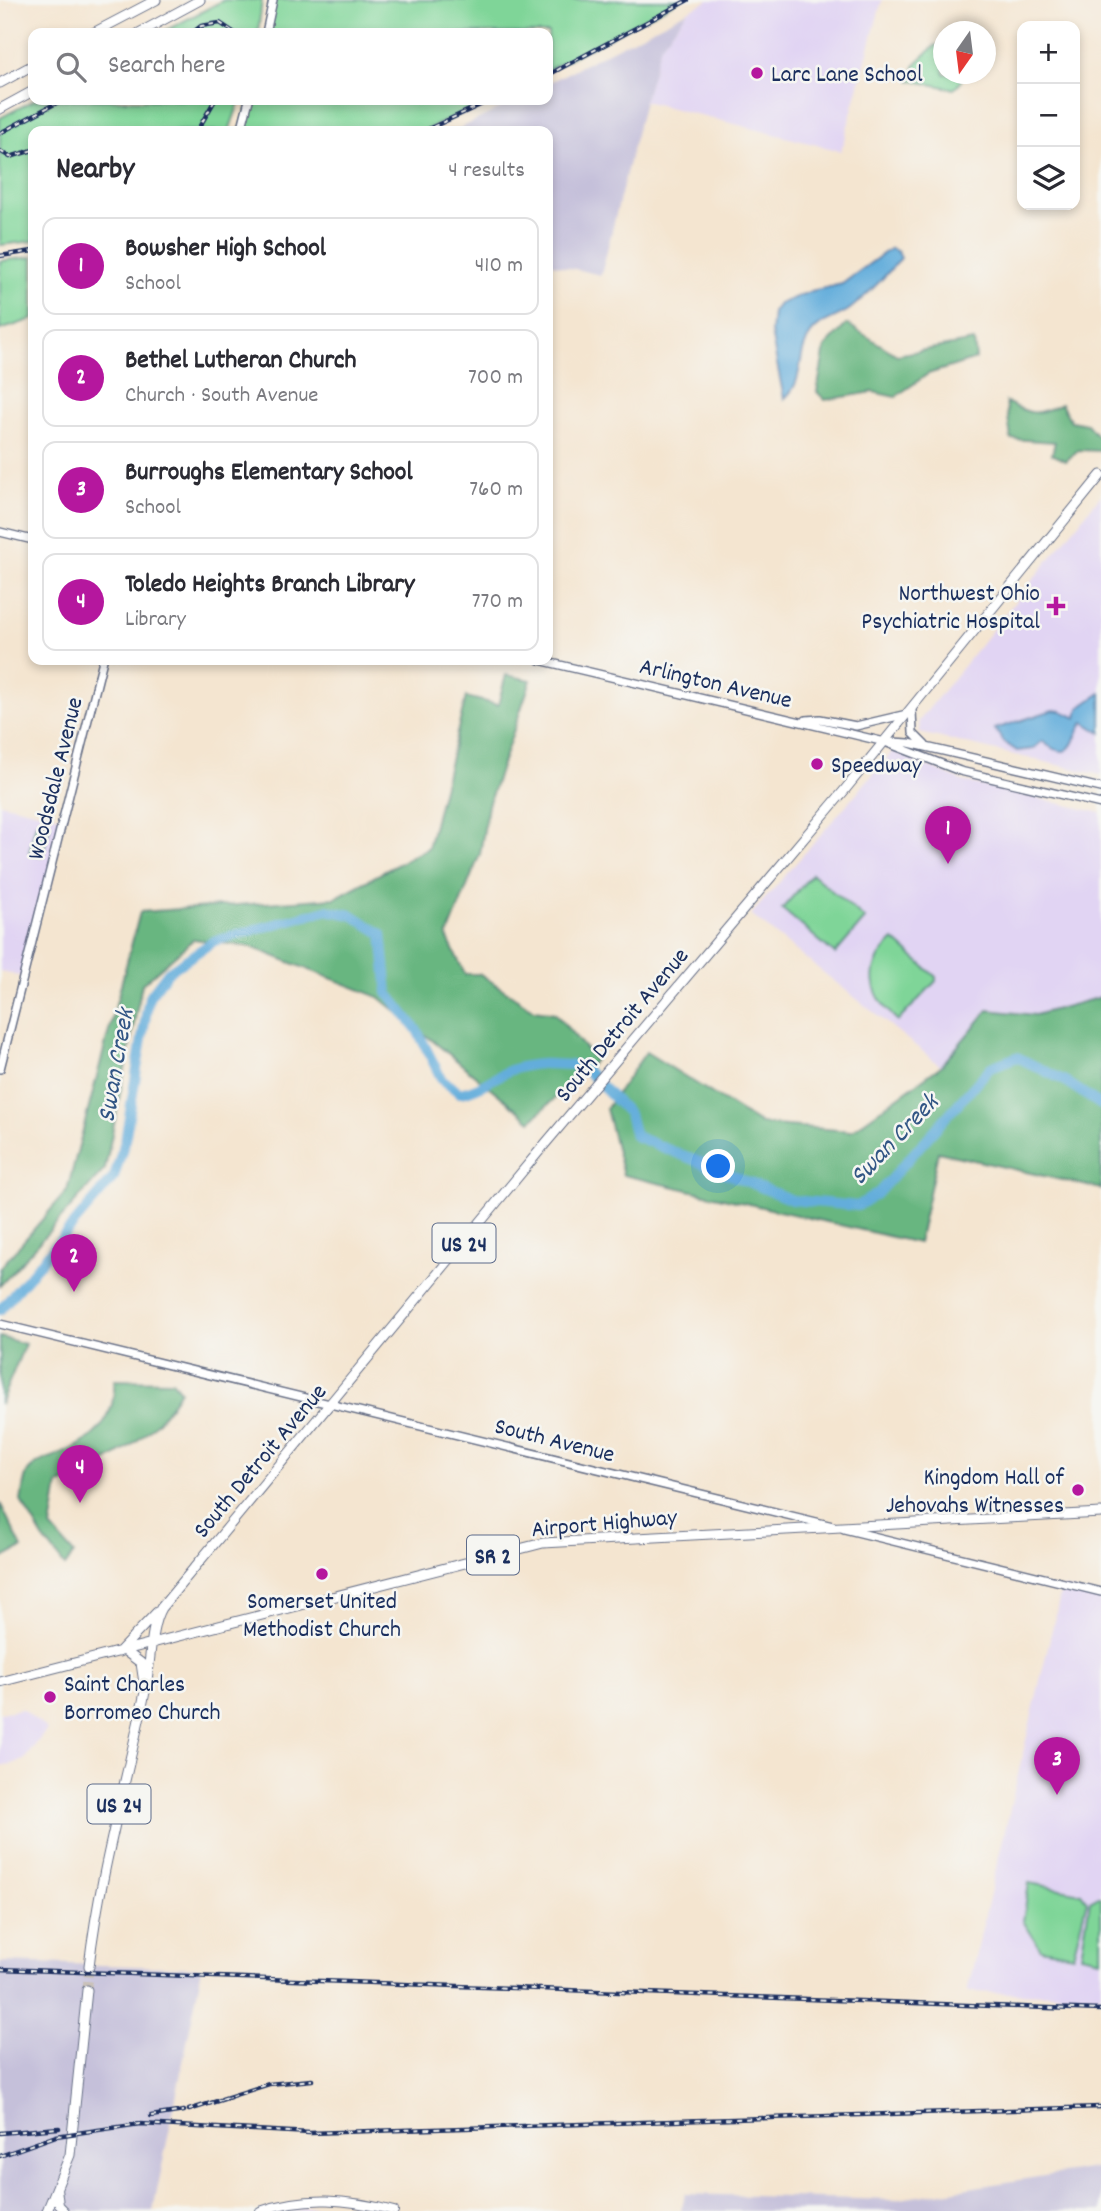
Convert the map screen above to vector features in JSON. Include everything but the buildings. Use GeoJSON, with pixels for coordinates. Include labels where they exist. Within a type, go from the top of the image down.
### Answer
{"type":"FeatureCollection","features":[{"type":"Feature","properties":{"kind":"main road"},"geometry":{"type":"LineString","coordinates":[[103,28],[156,0]]}},
{"type":"Feature","properties":{"kind":"main road"},"geometry":{"type":"LineString","coordinates":[[148,28],[197,0]]}},
{"type":"Feature","properties":{"kind":"main road"},"geometry":{"type":"LineString","coordinates":[[0,83],[28,68]]}},
{"type":"Feature","properties":{"kind":"main road"},"geometry":{"type":"LineString","coordinates":[[0,109],[28,94]]}},
{"type":"Feature","properties":{"kind":"main road","name":"South Detroit Avenue"},"geometry":{"type":"LineString","coordinates":[[161,1608],[885,742],[1101,475]]}},
{"type":"Feature","properties":{"kind":"main road","name":"Airport Highway"},"geometry":{"type":"LineString","coordinates":[[0,1682],[542,1543],[1101,1513]]}},
{"type":"Feature","properties":{"kind":"main road"},"geometry":{"type":"LineString","coordinates":[[145,1692],[143,1667],[122,1652],[161,1608]]}},
{"type":"Feature","properties":{"kind":"main road","name":"US 24"},"geometry":{"type":"LineString","coordinates":[[89,1965],[103,1870],[145,1692],[156,1617],[161,1608]]}},
{"type":"Feature","properties":{"kind":"main road"},"geometry":{"type":"LineString","coordinates":[[47,2211],[70,2155],[87,1990]]}},
{"type":"Feature","properties":{"kind":"main road"},"geometry":{"type":"LineString","coordinates":[[57,2187],[60,2204],[65,2211]]}},
{"type":"Feature","properties":{"kind":"main road"},"geometry":{"type":"LineString","coordinates":[[260,2211],[319,2199],[352,2201],[394,2211]]}},
{"type":"Feature","properties":{"kind":"street"},"geometry":{"type":"LineString","coordinates":[[267,28],[273,0]]}},
{"type":"Feature","properties":{"kind":"street"},"geometry":{"type":"LineString","coordinates":[[242,126],[248,105]]}},
{"type":"Feature","properties":{"kind":"street"},"geometry":{"type":"LineString","coordinates":[[0,532],[28,539]]}},
{"type":"Feature","properties":{"kind":"street","name":"Arlington Avenue"},"geometry":{"type":"LineString","coordinates":[[553,663],[885,742],[931,749],[1101,789]]}},
{"type":"Feature","properties":{"kind":"street","name":"Woodsdale Avenue"},"geometry":{"type":"LineString","coordinates":[[0,1069],[102,665]]}},
{"type":"Feature","properties":{"kind":"street"},"geometry":{"type":"LineString","coordinates":[[798,721],[820,719],[856,726],[910,710],[912,733],[931,749]]}},
{"type":"Feature","properties":{"kind":"street","name":"Arlington Avenue"},"geometry":{"type":"LineString","coordinates":[[885,742],[960,772],[1101,804]]}},
{"type":"Feature","properties":{"kind":"street","name":"South Avenue"},"geometry":{"type":"LineString","coordinates":[[0,1324],[1101,1592]]}},
{"type":"Feature","properties":{"kind":"shaded area","name":"Larc Lane School"},"geometry":{"type":"Polygon","coordinates":[[[709,0],[882,0],[841,151],[644,101],[661,45],[688,11],[709,0]]]}},
{"type":"Feature","properties":{"kind":"shaded area"},"geometry":{"type":"Polygon","coordinates":[[[688,11],[661,45],[644,101],[601,275],[553,264],[553,126],[465,126],[506,105],[553,105],[553,80],[688,11]]]}},
{"type":"Feature","properties":{"kind":"shaded area","name":"Northwest Ohio Psychiatric Hospital"},"geometry":{"type":"Polygon","coordinates":[[[1101,495],[1101,775],[920,733],[919,721],[1101,495]]]}},
{"type":"Feature","properties":{"kind":"shaded area"},"geometry":{"type":"Polygon","coordinates":[[[893,751],[962,781],[1101,813],[1101,997],[1035,1015],[988,1010],[941,1066],[751,915],[893,751]]]}},
{"type":"Feature","properties":{"kind":"shaded area"},"geometry":{"type":"Polygon","coordinates":[[[0,803],[64,818],[23,977],[0,971],[0,803]]]}},
{"type":"Feature","properties":{"kind":"shaded area"},"geometry":{"type":"Polygon","coordinates":[[[1062,1587],[1101,1598],[1101,1995],[967,1992],[1062,1587]]]}},
{"type":"Feature","properties":{"kind":"shaded area"},"geometry":{"type":"Polygon","coordinates":[[[22,1709],[47,1729],[24,1760],[0,1767],[0,1713],[22,1709]]]}},
{"type":"Feature","properties":{"kind":"shaded area"},"geometry":{"type":"Polygon","coordinates":[[[0,1962],[202,1968],[153,2211],[0,2211],[0,1962]]]}},
{"type":"Feature","properties":{"kind":"shaded area"},"geometry":{"type":"Polygon","coordinates":[[[1101,2167],[1101,2211],[681,2211],[685,2194],[893,2200],[1101,2167]]]}},
{"type":"Feature","properties":{"kind":"shaded area"},"geometry":{"type":"Polygon","coordinates":[[[329,2207],[363,2211],[288,2211],[305,2208],[329,2207]]]}},
{"type":"Feature","properties":{"kind":"green space"},"geometry":{"type":"Polygon","coordinates":[[[224,0],[262,0],[259,28],[171,28],[224,0]]]}},
{"type":"Feature","properties":{"kind":"green space"},"geometry":{"type":"Polygon","coordinates":[[[273,0],[679,0],[553,67],[553,28],[267,28],[273,0]]]}},
{"type":"Feature","properties":{"kind":"green space"},"geometry":{"type":"Polygon","coordinates":[[[933,48],[933,84],[959,84],[954,89],[910,80],[917,62],[933,48]]]}},
{"type":"Feature","properties":{"kind":"green space"},"geometry":{"type":"Polygon","coordinates":[[[28,103],[238,105],[231,126],[28,126],[28,242],[0,245],[0,118],[28,103]]]}},
{"type":"Feature","properties":{"kind":"green space"},"geometry":{"type":"Polygon","coordinates":[[[248,105],[480,105],[435,126],[242,126],[248,105]]]}},
{"type":"Feature","properties":{"kind":"green space"},"geometry":{"type":"Polygon","coordinates":[[[28,258],[28,321],[0,330],[0,261],[28,258]]]}},
{"type":"Feature","properties":{"kind":"green space"},"geometry":{"type":"Polygon","coordinates":[[[847,324],[897,355],[974,341],[976,359],[928,374],[895,397],[873,392],[825,400],[817,392],[825,347],[847,324]]]}},
{"type":"Feature","properties":{"kind":"green space"},"geometry":{"type":"Polygon","coordinates":[[[1006,402],[1034,412],[1045,411],[1061,404],[1071,421],[1087,424],[1101,440],[1101,451],[1078,450],[1066,461],[1052,454],[1055,442],[1011,439],[1006,402]]]}},
{"type":"Feature","properties":{"kind":"green space"},"geometry":{"type":"Polygon","coordinates":[[[506,675],[531,680],[488,805],[480,854],[447,937],[465,974],[480,974],[534,1010],[555,1013],[595,1060],[531,1121],[379,997],[251,947],[194,939],[142,984],[105,1169],[0,1286],[0,1268],[67,1191],[140,912],[335,898],[428,848],[466,697],[498,705],[506,675]]]}},
{"type":"Feature","properties":{"kind":"green space"},"geometry":{"type":"Polygon","coordinates":[[[36,823],[50,825],[42,856],[29,853],[36,823]]]}},
{"type":"Feature","properties":{"kind":"green space"},"geometry":{"type":"Polygon","coordinates":[[[812,874],[865,919],[835,954],[782,909],[812,874]]]}},
{"type":"Feature","properties":{"kind":"green space"},"geometry":{"type":"Polygon","coordinates":[[[894,940],[936,977],[936,981],[898,1021],[881,1001],[874,982],[877,961],[894,940]]]}},
{"type":"Feature","properties":{"kind":"green space"},"geometry":{"type":"Polygon","coordinates":[[[1101,997],[1101,1189],[938,1152],[918,1243],[623,1175],[606,1109],[646,1052],[761,1124],[851,1131],[941,1066],[988,1010],[1035,1015],[1101,997]]]}},
{"type":"Feature","properties":{"kind":"green space"},"geometry":{"type":"Polygon","coordinates":[[[0,1337],[25,1344],[0,1404],[0,1337]]]}},
{"type":"Feature","properties":{"kind":"green space"},"geometry":{"type":"Polygon","coordinates":[[[114,1380],[172,1381],[180,1390],[156,1423],[128,1448],[58,1485],[51,1528],[74,1554],[65,1566],[43,1538],[21,1501],[24,1481],[29,1470],[37,1464],[75,1448],[94,1434],[112,1405],[114,1380]]]}},
{"type":"Feature","properties":{"kind":"green space"},"geometry":{"type":"Polygon","coordinates":[[[0,1503],[22,1548],[0,1560],[0,1503]]]}},
{"type":"Feature","properties":{"kind":"green space"},"geometry":{"type":"Polygon","coordinates":[[[1029,1883],[1081,1893],[1087,1901],[1073,1955],[1041,1949],[1023,1921],[1029,1883]]]}},
{"type":"Feature","properties":{"kind":"green space"},"geometry":{"type":"Polygon","coordinates":[[[1099,1896],[1101,1959],[1081,1955],[1090,1901],[1099,1896]]]}},
{"type":"Feature","properties":{"kind":"water"},"geometry":{"type":"Polygon","coordinates":[[[891,248],[898,252],[901,258],[883,278],[850,309],[823,323],[810,335],[803,351],[795,385],[784,399],[771,333],[773,312],[779,304],[811,291],[842,284],[891,248]]]}},
{"type":"Feature","properties":{"kind":"water"},"geometry":{"type":"Polygon","coordinates":[[[1101,693],[1101,733],[1084,722],[1066,750],[1052,748],[1042,741],[1033,749],[1017,751],[1004,742],[995,729],[1053,710],[1077,718],[1079,708],[1101,693]]]}},
{"type":"Feature","properties":{"kind":"waterway","name":"Swan Creek"},"geometry":{"type":"LineString","coordinates":[[0,1310],[114,1177],[125,1141],[149,997],[168,972],[214,941],[326,910],[352,915],[382,934],[388,993],[417,1030],[442,1080],[460,1093],[529,1065],[582,1066],[629,1114],[635,1136],[792,1200],[858,1206],[878,1193],[991,1067],[1017,1057],[1065,1081],[1101,1105]]}},
{"type":"Feature","properties":{"kind":"tunnel"},"geometry":{"type":"LineString","coordinates":[[87,1990],[89,1966]]}},
{"type":"Feature","properties":{"kind":"railway"},"geometry":{"type":"LineString","coordinates":[[553,72],[688,0]]}},
{"type":"Feature","properties":{"kind":"railway"},"geometry":{"type":"LineString","coordinates":[[198,28],[220,23],[228,28]]}},
{"type":"Feature","properties":{"kind":"railway"},"geometry":{"type":"LineString","coordinates":[[0,133],[53,105]]}},
{"type":"Feature","properties":{"kind":"railway"},"geometry":{"type":"LineString","coordinates":[[200,126],[212,105]]}},
{"type":"Feature","properties":{"kind":"railway"},"geometry":{"type":"LineString","coordinates":[[435,126],[480,105]]}},
{"type":"Feature","properties":{"kind":"railway"},"geometry":{"type":"LineString","coordinates":[[0,151],[10,157],[28,152]]}},
{"type":"Feature","properties":{"kind":"railway"},"geometry":{"type":"LineString","coordinates":[[0,256],[28,252]]}},
{"type":"Feature","properties":{"kind":"railway"},"geometry":{"type":"LineString","coordinates":[[0,1969],[1101,2010]]}},
{"type":"Feature","properties":{"kind":"railway"},"geometry":{"type":"LineString","coordinates":[[222,2099],[269,2084],[312,2080]]}},
{"type":"Feature","properties":{"kind":"railway"},"geometry":{"type":"LineString","coordinates":[[189,2110],[230,2097]]}},
{"type":"Feature","properties":{"kind":"railway"},"geometry":{"type":"LineString","coordinates":[[0,2156],[56,2136],[140,2124],[310,2133],[1101,2107]]}},
{"type":"Feature","properties":{"kind":"railway"},"geometry":{"type":"LineString","coordinates":[[151,2116],[184,2111]]}},
{"type":"Feature","properties":{"kind":"railway"},"geometry":{"type":"LineString","coordinates":[[0,2133],[59,2128]]}},
{"type":"Feature","properties":{"kind":"place","name":"Larc Lane School"},"geometry":{"type":"Point","coordinates":[757,73]}},
{"type":"Feature","properties":{"kind":"place","name":"Northwest Ohio Psychiatric Hospital"},"geometry":{"type":"Point","coordinates":[1056,606]}},
{"type":"Feature","properties":{"kind":"place","name":"Speedway"},"geometry":{"type":"Point","coordinates":[817,764]}},
{"type":"Feature","properties":{"kind":"place","name":"Bowsher High School"},"geometry":{"type":"Point","coordinates":[948,864]}},
{"type":"Feature","properties":{"kind":"place","name":"Bethel Lutheran Church"},"geometry":{"type":"Point","coordinates":[74,1292]}},
{"type":"Feature","properties":{"kind":"place","name":"Kingdom Hall of Jehovahs Witnesses"},"geometry":{"type":"Point","coordinates":[1078,1490]}},
{"type":"Feature","properties":{"kind":"place","name":"Toledo Heights Branch Library"},"geometry":{"type":"Point","coordinates":[80,1503]}},
{"type":"Feature","properties":{"kind":"place","name":"Somerset United Methodist Church"},"geometry":{"type":"Point","coordinates":[322,1574]}},
{"type":"Feature","properties":{"kind":"place","name":"Saint Charles Borromeo Church"},"geometry":{"type":"Point","coordinates":[50,1697]}},
{"type":"Feature","properties":{"kind":"place","name":"Burroughs Elementary School"},"geometry":{"type":"Point","coordinates":[1057,1795]}}]}
